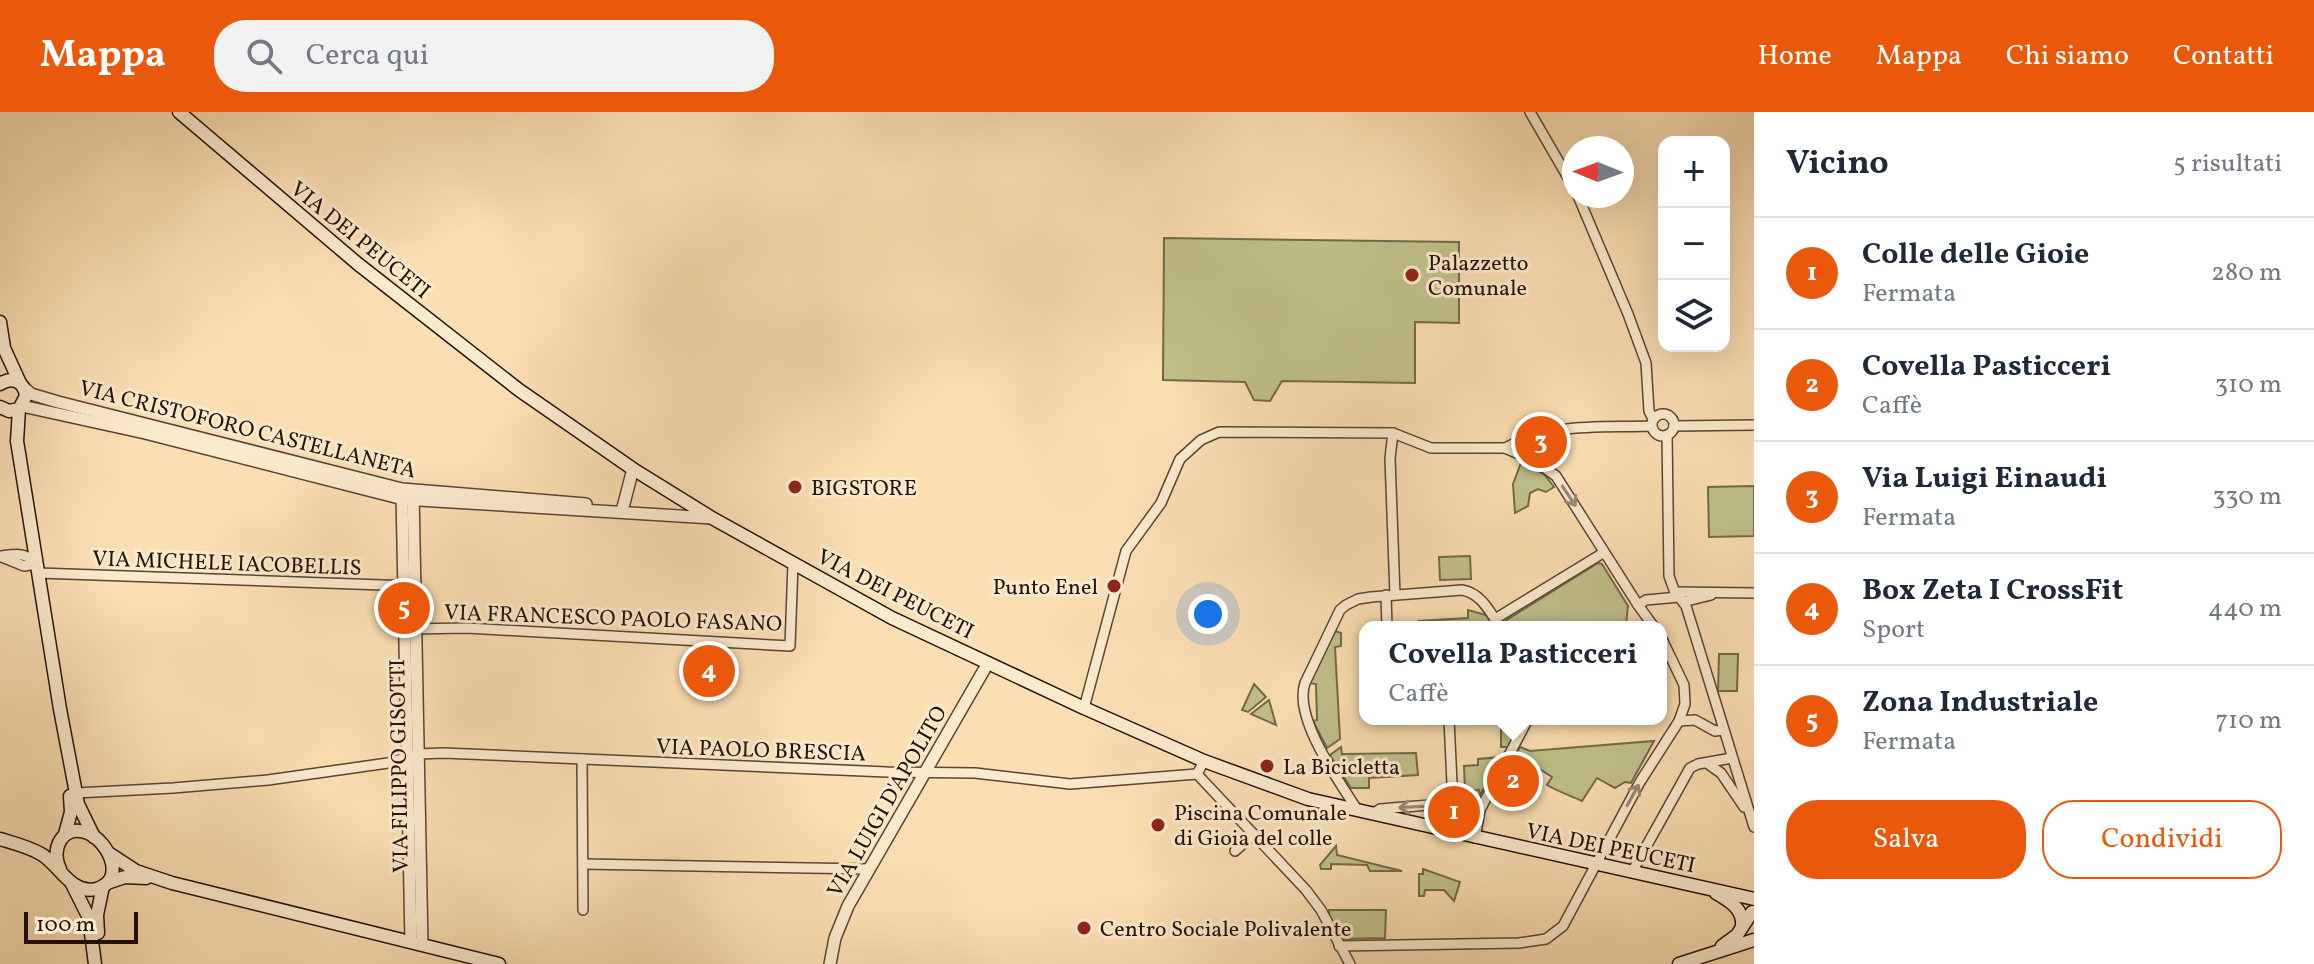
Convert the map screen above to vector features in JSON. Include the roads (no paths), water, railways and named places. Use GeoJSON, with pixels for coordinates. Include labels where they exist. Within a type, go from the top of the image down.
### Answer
{"type":"FeatureCollection","features":[{"type":"Feature","properties":{"kind":"main road","name":"VIA DEI PEUCETI"},"geometry":{"type":"LineString","coordinates":[[179,112],[358,264],[519,390],[633,469],[712,518],[892,618],[1204,761],[1308,799],[1754,899]]}},
{"type":"Feature","properties":{"kind":"main road"},"geometry":{"type":"LineString","coordinates":[[0,322],[4,348],[0,383],[11,380],[22,385]]}},
{"type":"Feature","properties":{"kind":"main road"},"geometry":{"type":"LineString","coordinates":[[4,348],[26,396],[20,407],[17,441],[30,522],[33,568],[41,589],[76,793],[81,815],[94,837],[110,854],[136,871],[172,883],[499,964]]}},
{"type":"Feature","properties":{"kind":"main road"},"geometry":{"type":"LineString","coordinates":[[17,441],[2,408],[20,407]]}},
{"type":"Feature","properties":{"kind":"main road"},"geometry":{"type":"LineString","coordinates":[[60,709],[71,800],[56,854],[60,869]]}},
{"type":"Feature","properties":{"kind":"main road"},"geometry":{"type":"LineString","coordinates":[[2,840],[34,846],[78,831],[94,837]]}},
{"type":"Feature","properties":{"kind":"main road"},"geometry":{"type":"LineString","coordinates":[[2,840],[40,853],[60,869],[72,884],[89,918],[95,964]]}},
{"type":"Feature","properties":{"kind":"main road"},"geometry":{"type":"LineString","coordinates":[[102,964],[97,920],[112,870],[110,854]]}},
{"type":"Feature","properties":{"kind":"main road"},"geometry":{"type":"LineString","coordinates":[[72,884],[91,890],[134,877],[172,883]]}},
{"type":"Feature","properties":{"kind":"main road"},"geometry":{"type":"LineString","coordinates":[[1702,957],[1733,939],[1749,920],[1734,905],[1706,888]]}},
{"type":"Feature","properties":{"kind":"main road"},"geometry":{"type":"LineString","coordinates":[[1679,964],[1754,940]]}},
{"type":"Feature","properties":{"kind":"street"},"geometry":{"type":"LineString","coordinates":[[1530,112],[1562,167]]}},
{"type":"Feature","properties":{"kind":"street"},"geometry":{"type":"LineString","coordinates":[[1583,208],[1646,363],[1649,411],[1658,434],[1670,430],[1754,425]]}},
{"type":"Feature","properties":{"kind":"street","name":"VIA CRISTOFORO CASTELLANETA"},"geometry":{"type":"LineString","coordinates":[[22,385],[31,394],[58,402],[408,495]]}},
{"type":"Feature","properties":{"kind":"street","name":"VIA CRISTOFORO CASTELLANETA"},"geometry":{"type":"LineString","coordinates":[[20,407],[408,495],[608,506],[622,511],[712,518]]}},
{"type":"Feature","properties":{"kind":"street"},"geometry":{"type":"LineString","coordinates":[[1653,423],[1659,415],[1666,414],[1672,419],[1669,576],[1686,606],[1753,826]]}},
{"type":"Feature","properties":{"kind":"street"},"geometry":{"type":"LineString","coordinates":[[1505,448],[1533,434],[1559,428],[1653,423]]}},
{"type":"Feature","properties":{"kind":"street"},"geometry":{"type":"LineString","coordinates":[[1084,708],[1126,551],[1161,503],[1175,468],[1191,448],[1209,436],[1230,431],[1393,433],[1431,448],[1505,448],[1521,455],[1556,476],[1650,621]]}},
{"type":"Feature","properties":{"kind":"street"},"geometry":{"type":"LineString","coordinates":[[1388,621],[1393,433]]}},
{"type":"Feature","properties":{"kind":"street"},"geometry":{"type":"LineString","coordinates":[[622,511],[633,469]]}},
{"type":"Feature","properties":{"kind":"street","name":"VIA FILIPPO GISOTTI"},"geometry":{"type":"LineString","coordinates":[[408,495],[416,943]]}},
{"type":"Feature","properties":{"kind":"street"},"geometry":{"type":"LineString","coordinates":[[18,553],[28,540],[30,522]]}},
{"type":"Feature","properties":{"kind":"street"},"geometry":{"type":"LineString","coordinates":[[0,556],[18,553],[28,556],[33,568]]}},
{"type":"Feature","properties":{"kind":"street"},"geometry":{"type":"LineString","coordinates":[[1501,621],[1603,553]]}},
{"type":"Feature","properties":{"kind":"street"},"geometry":{"type":"LineString","coordinates":[[0,556],[33,568]]}},
{"type":"Feature","properties":{"kind":"street","name":"VIA FRANCESCO PAOLO FASANO"},"geometry":{"type":"LineString","coordinates":[[410,629],[467,628],[790,646],[793,563]]}},
{"type":"Feature","properties":{"kind":"street","name":"VIA MICHELE IACOBELLIS"},"geometry":{"type":"LineString","coordinates":[[33,568],[409,586]]}},
{"type":"Feature","properties":{"kind":"street"},"geometry":{"type":"LineString","coordinates":[[1358,811],[1312,729],[1302,691],[1340,610],[1358,599],[1469,591],[1480,598],[1497,621]]}},
{"type":"Feature","properties":{"kind":"street"},"geometry":{"type":"LineString","coordinates":[[1638,605],[1646,600],[1754,593]]}},
{"type":"Feature","properties":{"kind":"street"},"geometry":{"type":"LineString","coordinates":[[1339,946],[1519,943],[1546,939],[1563,926],[1640,782],[1679,721],[1685,704],[1682,679],[1667,649]]}},
{"type":"Feature","properties":{"kind":"street","name":"VIA LUIGI D'APOLITO"},"geometry":{"type":"LineString","coordinates":[[830,964],[842,919],[988,663]]}},
{"type":"Feature","properties":{"kind":"street"},"geometry":{"type":"LineString","coordinates":[[1685,704],[1695,715],[1695,720]]}},
{"type":"Feature","properties":{"kind":"street"},"geometry":{"type":"LineString","coordinates":[[1679,721],[1695,720],[1715,731],[1723,730]]}},
{"type":"Feature","properties":{"kind":"street"},"geometry":{"type":"LineString","coordinates":[[1449,725],[1450,832]]}},
{"type":"Feature","properties":{"kind":"street"},"geometry":{"type":"LineString","coordinates":[[1475,838],[1480,810],[1525,725]]}},
{"type":"Feature","properties":{"kind":"street","name":"VIA PAOLO BRESCIA"},"geometry":{"type":"LineString","coordinates":[[76,793],[268,780],[443,753],[975,773],[1070,784],[1197,774]]}},
{"type":"Feature","properties":{"kind":"street"},"geometry":{"type":"LineString","coordinates":[[1632,872],[1690,768],[1732,758]]}},
{"type":"Feature","properties":{"kind":"street"},"geometry":{"type":"LineString","coordinates":[[582,759],[583,910]]}},
{"type":"Feature","properties":{"kind":"street"},"geometry":{"type":"LineString","coordinates":[[1204,761],[1197,774],[1306,890],[1321,910],[1350,964]]}},
{"type":"Feature","properties":{"kind":"street"},"geometry":{"type":"LineString","coordinates":[[1707,763],[1728,782],[1753,826]]}},
{"type":"Feature","properties":{"kind":"street"},"geometry":{"type":"LineString","coordinates":[[1372,814],[1380,809],[1450,805],[1465,805],[1480,810]]}},
{"type":"Feature","properties":{"kind":"street"},"geometry":{"type":"LineString","coordinates":[[1235,851],[1254,834]]}},
{"type":"Feature","properties":{"kind":"street"},"geometry":{"type":"LineString","coordinates":[[583,864],[869,869]]}},
{"type":"Feature","properties":{"kind":"place","name":"Palazzetto Comunale"},"geometry":{"type":"Point","coordinates":[1412,275]}},
{"type":"Feature","properties":{"kind":"place","name":"Via Luigi Einaudi"},"geometry":{"type":"Point","coordinates":[1541,442]}},
{"type":"Feature","properties":{"kind":"place","name":"BIGSTORE"},"geometry":{"type":"Point","coordinates":[795,487]}},
{"type":"Feature","properties":{"kind":"place","name":"Punto Enel"},"geometry":{"type":"Point","coordinates":[1114,586]}},
{"type":"Feature","properties":{"kind":"place","name":"Zona Industriale"},"geometry":{"type":"Point","coordinates":[404,608]}},
{"type":"Feature","properties":{"kind":"place","name":"Box Zeta I CrossFit"},"geometry":{"type":"Point","coordinates":[709,671]}},
{"type":"Feature","properties":{"kind":"place","name":"La Bicicletta"},"geometry":{"type":"Point","coordinates":[1267,766]}},
{"type":"Feature","properties":{"kind":"place","name":"Covella Pasticceri"},"geometry":{"type":"Point","coordinates":[1513,781]}},
{"type":"Feature","properties":{"kind":"place","name":"Colle delle Gioie"},"geometry":{"type":"Point","coordinates":[1454,812]}},
{"type":"Feature","properties":{"kind":"place","name":"Piscina Comunale di Gioia del colle"},"geometry":{"type":"Point","coordinates":[1158,825]}},
{"type":"Feature","properties":{"kind":"place","name":"Centro Sociale Polivalente"},"geometry":{"type":"Point","coordinates":[1084,928]}}]}
